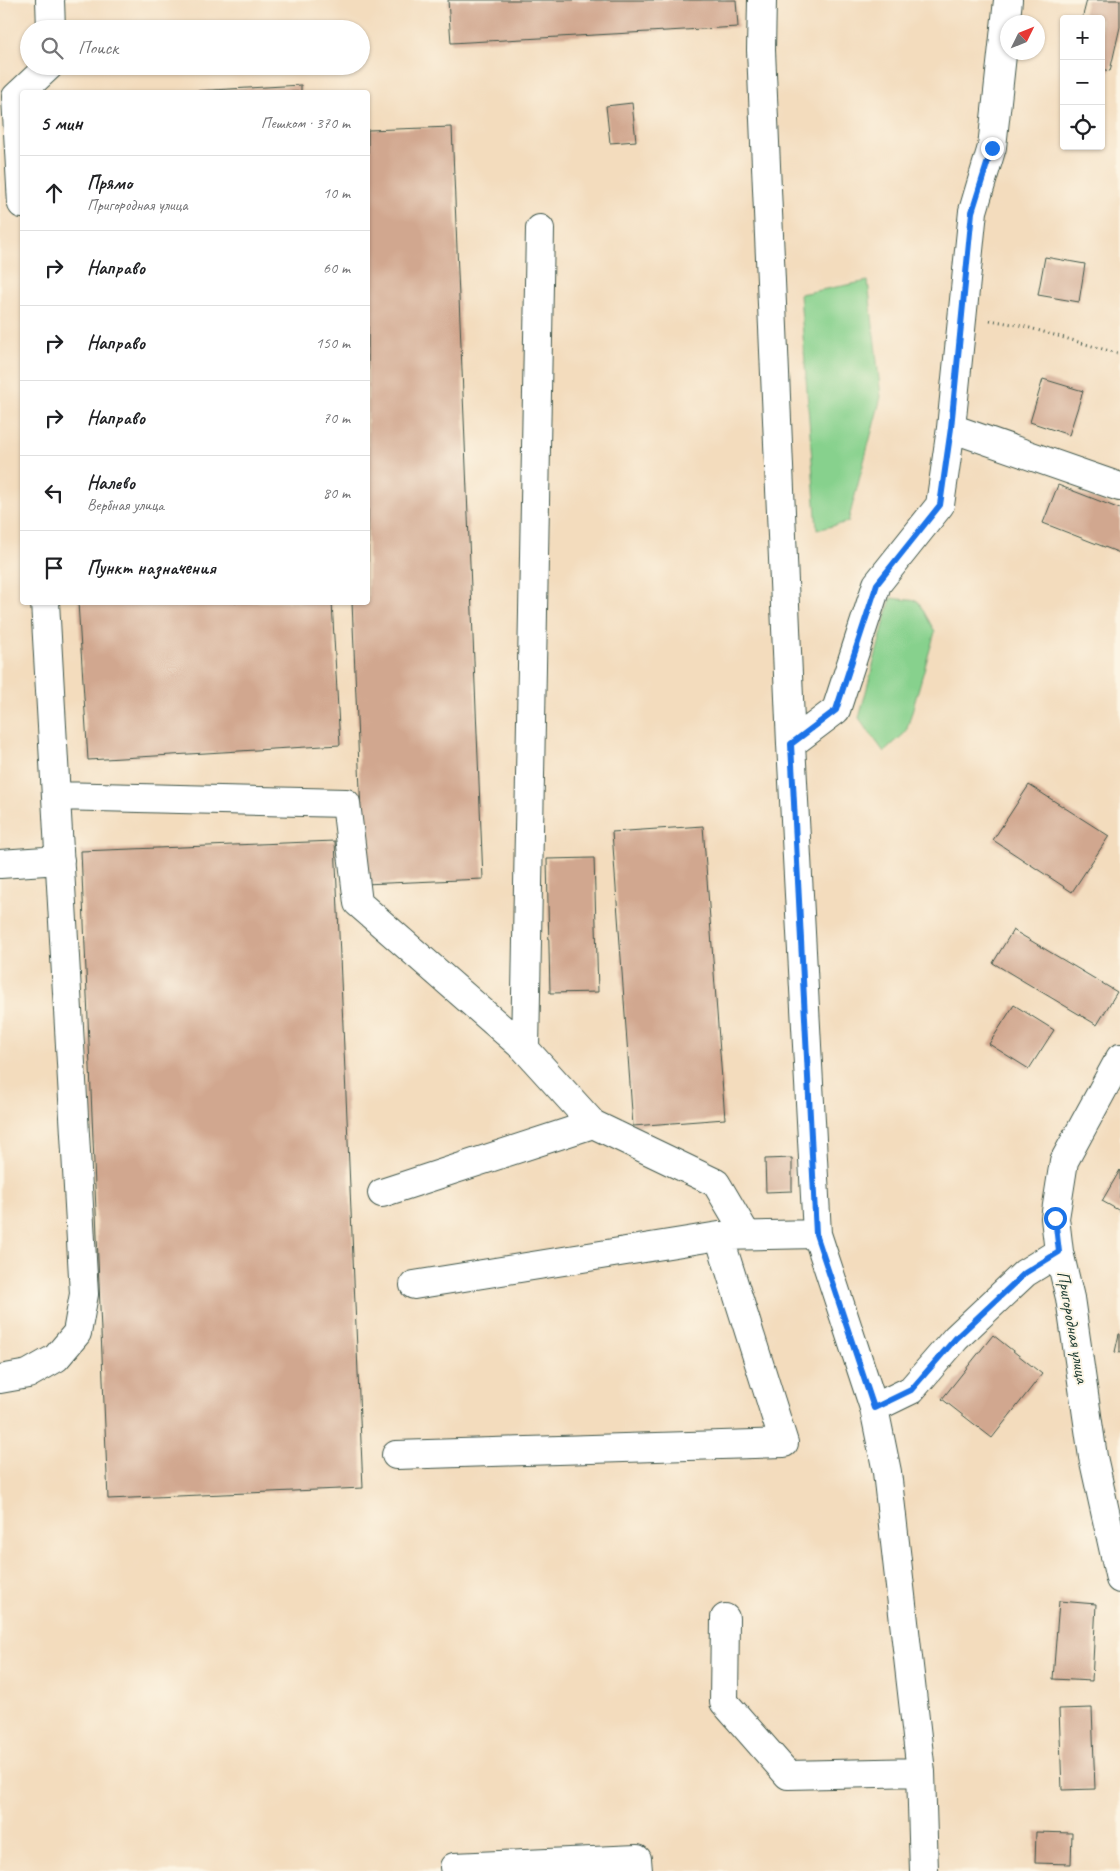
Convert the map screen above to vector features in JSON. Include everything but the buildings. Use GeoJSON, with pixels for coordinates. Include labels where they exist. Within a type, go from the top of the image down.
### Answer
{"type":"FeatureCollection","features":[{"type":"Feature","properties":{"kind":"street"},"geometry":{"type":"LineString","coordinates":[[50,0],[51,20]]}},
{"type":"Feature","properties":{"kind":"street"},"geometry":{"type":"LineString","coordinates":[[762,0],[761,50],[791,744],[816,1234],[874,1408],[887,1472],[921,1772],[924,1871]]}},
{"type":"Feature","properties":{"kind":"street"},"geometry":{"type":"LineString","coordinates":[[791,744],[836,710],[877,584],[940,505],[951,428],[972,212],[992,148],[1008,0]]}},
{"type":"Feature","properties":{"kind":"street"},"geometry":{"type":"LineString","coordinates":[[24,90],[39,75]]}},
{"type":"Feature","properties":{"kind":"street"},"geometry":{"type":"LineString","coordinates":[[20,94],[16,98],[20,169]]}},
{"type":"Feature","properties":{"kind":"street"},"geometry":{"type":"LineString","coordinates":[[525,1049],[540,229]]}},
{"type":"Feature","properties":{"kind":"street"},"geometry":{"type":"LineString","coordinates":[[951,428],[1120,487]]}},
{"type":"Feature","properties":{"kind":"street"},"geometry":{"type":"LineString","coordinates":[[0,1379],[28,1374],[56,1358],[77,1333],[84,1294],[45,605]]}},
{"type":"Feature","properties":{"kind":"street"},"geometry":{"type":"LineString","coordinates":[[56,796],[346,803],[358,903],[525,1049],[593,1124],[716,1183],[746,1234]]}},
{"type":"Feature","properties":{"kind":"street"},"geometry":{"type":"LineString","coordinates":[[0,864],[60,860]]}},
{"type":"Feature","properties":{"kind":"street","name":"Пригородная улица"},"geometry":{"type":"LineString","coordinates":[[1120,1058],[1064,1161],[1055,1218],[1059,1252],[1070,1298],[1094,1457],[1120,1578]]}},
{"type":"Feature","properties":{"kind":"street"},"geometry":{"type":"LineString","coordinates":[[382,1193],[593,1124]]}},
{"type":"Feature","properties":{"kind":"street"},"geometry":{"type":"LineString","coordinates":[[414,1285],[719,1236],[816,1234]]}},
{"type":"Feature","properties":{"kind":"street"},"geometry":{"type":"LineString","coordinates":[[396,1455],[784,1443],[719,1236]]}},
{"type":"Feature","properties":{"kind":"street"},"geometry":{"type":"LineString","coordinates":[[874,1408],[911,1390],[956,1338],[1025,1273],[1059,1252]]}},
{"type":"Feature","properties":{"kind":"street"},"geometry":{"type":"LineString","coordinates":[[725,1618],[724,1702],[788,1775],[921,1772]]}},
{"type":"Feature","properties":{"kind":"street"},"geometry":{"type":"LineString","coordinates":[[455,1871],[454,1867],[637,1859],[638,1871]]}},
{"type":"Feature","properties":{"kind":"path"},"geometry":{"type":"LineString","coordinates":[[962,316],[1023,326],[1120,354]]}},
{"type":"Feature","properties":{"kind":"green space"},"geometry":{"type":"Polygon","coordinates":[[[868,281],[881,397],[848,522],[817,530],[800,294],[868,281]]]}},
{"type":"Feature","properties":{"kind":"green space"},"geometry":{"type":"Polygon","coordinates":[[[891,598],[918,601],[935,632],[906,732],[884,752],[859,718],[891,598]]]}},
{"type":"Feature","properties":{"kind":"route"},"geometry":{"type":"LineString","coordinates":[[992,148],[972,212],[951,428],[940,505],[877,584],[836,710],[791,744],[816,1234],[874,1408],[911,1390],[956,1338],[1025,1273],[1059,1252],[1055,1218]]}}]}
